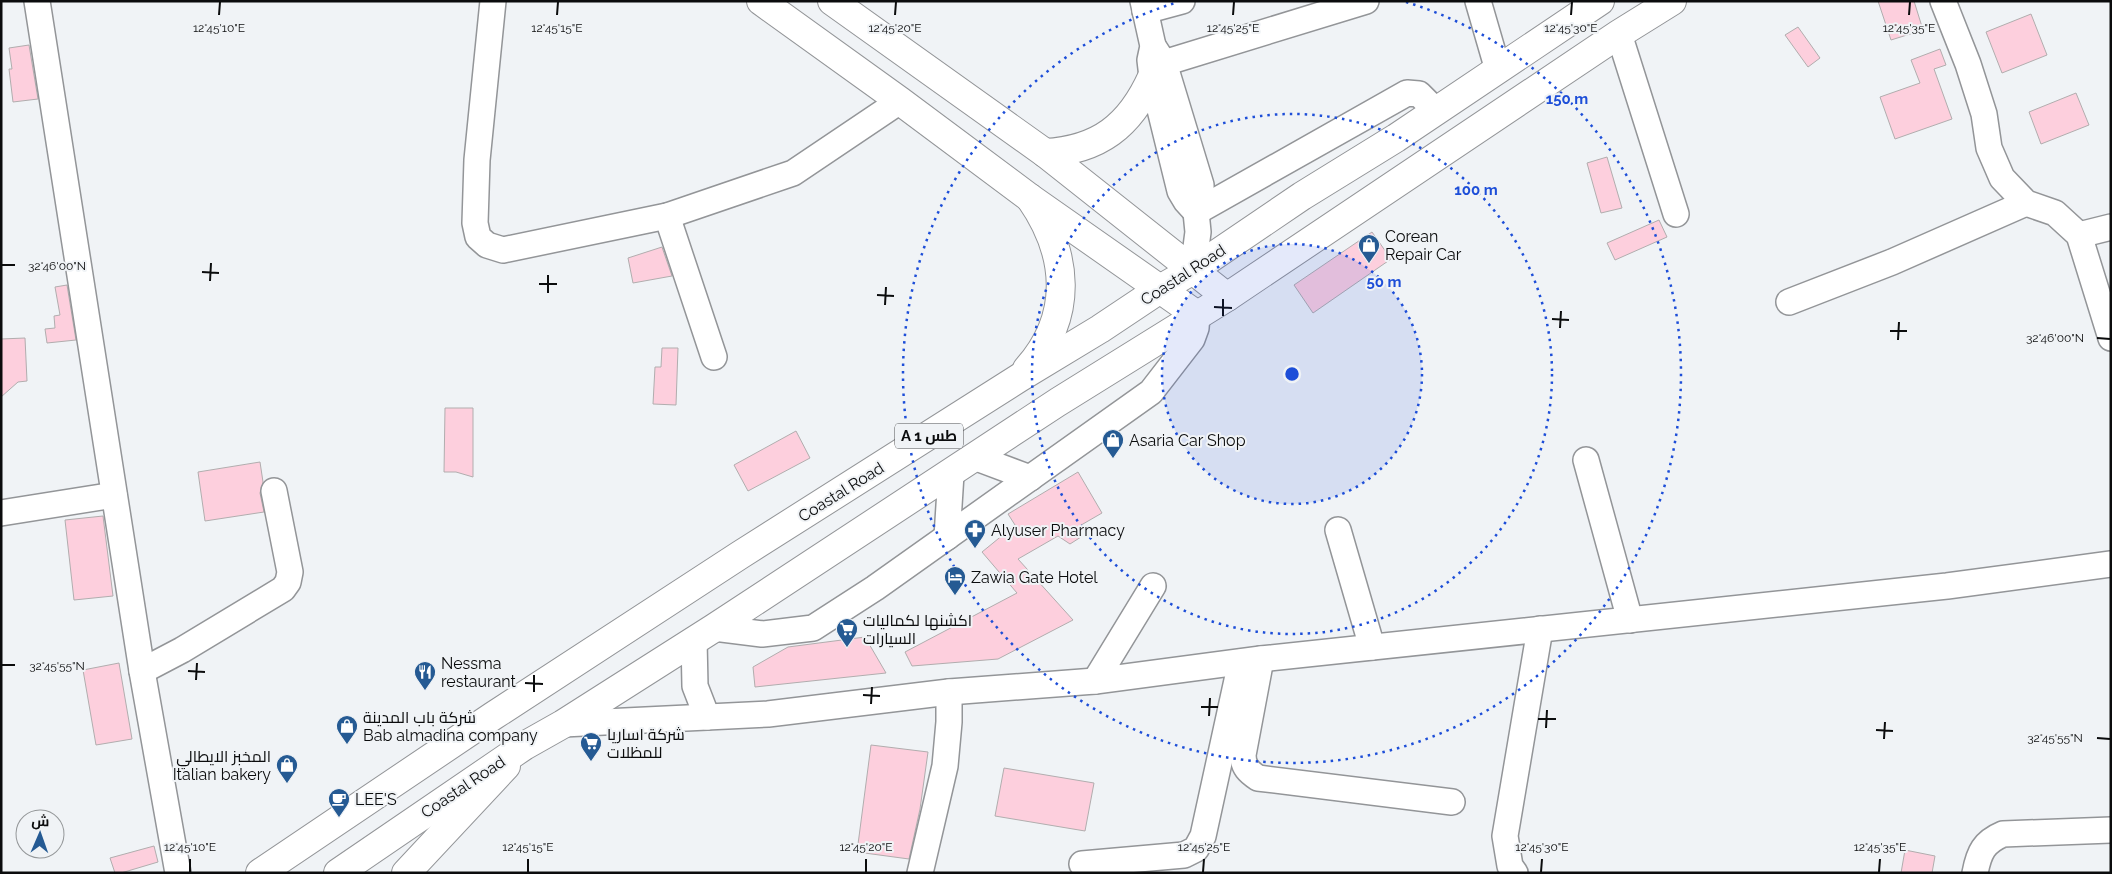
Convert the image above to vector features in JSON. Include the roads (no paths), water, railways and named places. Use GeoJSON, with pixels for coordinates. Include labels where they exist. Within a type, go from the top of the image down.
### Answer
{"type":"FeatureCollection","features":[{"type":"Feature","properties":{"kind":"main road"},"geometry":{"type":"LineString","coordinates":[[761,1],[1030,198],[1197,315]]}},
{"type":"Feature","properties":{"kind":"main road"},"geometry":{"type":"LineString","coordinates":[[832,1],[1045,153],[1227,297]]}},
{"type":"Feature","properties":{"kind":"main road","name":"Coastal Road"},"geometry":{"type":"LineString","coordinates":[[338,873],[524,746],[563,724],[704,634],[951,474],[974,457],[1227,297],[1619,34],[1672,1]]}},
{"type":"Feature","properties":{"kind":"main road","name":"Coastal Road"},"geometry":{"type":"LineString","coordinates":[[260,873],[493,716],[740,555],[1019,378],[1100,329],[1160,289],[1194,270],[1302,196],[1396,138],[1498,70],[1589,4]]}},
{"type":"Feature","properties":{"kind":"main road"},"geometry":{"type":"LineString","coordinates":[[1045,153],[1065,152],[1084,147],[1108,135],[1133,112],[1144,96],[1157,62]]}},
{"type":"Feature","properties":{"kind":"main road"},"geometry":{"type":"LineString","coordinates":[[1019,378],[1035,359],[1048,338],[1057,315],[1061,290],[1060,266],[1054,241],[1044,219],[1030,198]]}},
{"type":"Feature","properties":{"kind":"main road"},"geometry":{"type":"LineString","coordinates":[[406,873],[524,746]]}},
{"type":"Feature","properties":{"kind":"street"},"geometry":{"type":"LineString","coordinates":[[37,1],[142,671],[178,873]]}},
{"type":"Feature","properties":{"kind":"street"},"geometry":{"type":"LineString","coordinates":[[493,1],[477,160],[475,224],[478,237],[487,246],[503,250],[667,216],[793,174],[900,101]]}},
{"type":"Feature","properties":{"kind":"street"},"geometry":{"type":"LineString","coordinates":[[1182,1],[1144,6],[1157,62],[1180,191],[1196,212],[1198,232],[1194,270]]}},
{"type":"Feature","properties":{"kind":"street"},"geometry":{"type":"LineString","coordinates":[[1157,62],[1366,1]]}},
{"type":"Feature","properties":{"kind":"street"},"geometry":{"type":"LineString","coordinates":[[1478,1],[1498,70]]}},
{"type":"Feature","properties":{"kind":"street"},"geometry":{"type":"LineString","coordinates":[[1943,1],[1968,64],[1979,97],[1992,155],[2002,178],[2026,203],[2055,213],[2079,235],[2111,338]]}},
{"type":"Feature","properties":{"kind":"street"},"geometry":{"type":"LineString","coordinates":[[1619,34],[1676,214]]}},
{"type":"Feature","properties":{"kind":"street"},"geometry":{"type":"LineString","coordinates":[[1196,212],[1407,93],[1419,94],[1436,111]]}},
{"type":"Feature","properties":{"kind":"street"},"geometry":{"type":"LineString","coordinates":[[1789,302],[1892,262],[2026,203]]}},
{"type":"Feature","properties":{"kind":"street"},"geometry":{"type":"LineString","coordinates":[[667,216],[714,357]]}},
{"type":"Feature","properties":{"kind":"street"},"geometry":{"type":"LineString","coordinates":[[2079,235],[2111,227]]}},
{"type":"Feature","properties":{"kind":"street"},"geometry":{"type":"LineString","coordinates":[[707,717],[695,686],[704,634],[762,634],[813,628],[875,588],[1150,392],[1192,339],[1196,328],[1197,315]]}},
{"type":"Feature","properties":{"kind":"street"},"geometry":{"type":"LineString","coordinates":[[974,457],[1030,478]]}},
{"type":"Feature","properties":{"kind":"street"},"geometry":{"type":"LineString","coordinates":[[1586,460],[1630,620]]}},
{"type":"Feature","properties":{"kind":"street"},"geometry":{"type":"LineString","coordinates":[[947,537],[951,474]]}},
{"type":"Feature","properties":{"kind":"street"},"geometry":{"type":"LineString","coordinates":[[142,671],[182,650],[283,589],[288,582],[290,572],[274,491]]}},
{"type":"Feature","properties":{"kind":"street"},"geometry":{"type":"LineString","coordinates":[[1,513],[114,494]]}},
{"type":"Feature","properties":{"kind":"street"},"geometry":{"type":"LineString","coordinates":[[1338,530],[1372,647]]}},
{"type":"Feature","properties":{"kind":"street"},"geometry":{"type":"LineString","coordinates":[[563,724],[768,714],[948,692],[1095,681],[1372,647],[1947,586],[2111,564]]}},
{"type":"Feature","properties":{"kind":"street"},"geometry":{"type":"LineString","coordinates":[[1095,681],[1153,586]]}},
{"type":"Feature","properties":{"kind":"street"},"geometry":{"type":"LineString","coordinates":[[1515,873],[1510,866],[1505,836],[1540,629]]}},
{"type":"Feature","properties":{"kind":"street"},"geometry":{"type":"LineString","coordinates":[[1251,661],[1243,762],[1250,773],[1258,778],[1452,802]]}},
{"type":"Feature","properties":{"kind":"street"},"geometry":{"type":"LineString","coordinates":[[1082,864],[1184,855],[1196,849],[1203,836],[1251,661]]}},
{"type":"Feature","properties":{"kind":"street"},"geometry":{"type":"LineString","coordinates":[[920,873],[946,766],[949,722],[948,692]]}},
{"type":"Feature","properties":{"kind":"street"},"geometry":{"type":"LineString","coordinates":[[1975,873],[1982,850],[1990,840],[2003,834],[2111,830]]}},
{"type":"Feature","properties":{"kind":"place","name":"Corean Repair Car"},"geometry":{"type":"Point","coordinates":[1369,264]}},
{"type":"Feature","properties":{"kind":"place","name":"Asaria Car Shop"},"geometry":{"type":"Point","coordinates":[1113,459]}},
{"type":"Feature","properties":{"kind":"place","name":"Alyuser Pharmacy"},"geometry":{"type":"Point","coordinates":[975,549]}},
{"type":"Feature","properties":{"kind":"place","name":"Zawia Gate Hotel"},"geometry":{"type":"Point","coordinates":[955,596]}},
{"type":"Feature","properties":{"kind":"place","name":"اكشنها لكماليات السيارات"},"geometry":{"type":"Point","coordinates":[847,648]}},
{"type":"Feature","properties":{"kind":"place","name":"Nessma restaurant"},"geometry":{"type":"Point","coordinates":[425,691]}},
{"type":"Feature","properties":{"kind":"place","name":"شركة باب المدينة Bab almadina company"},"geometry":{"type":"Point","coordinates":[347,745]}},
{"type":"Feature","properties":{"kind":"place","name":"شركة اساريا للمظلات"},"geometry":{"type":"Point","coordinates":[591,762]}},
{"type":"Feature","properties":{"kind":"place","name":"المخبز الايطالي Italian bakery"},"geometry":{"type":"Point","coordinates":[287,784]}},
{"type":"Feature","properties":{"kind":"place","name":"LEE'S"},"geometry":{"type":"Point","coordinates":[339,818]}}]}
